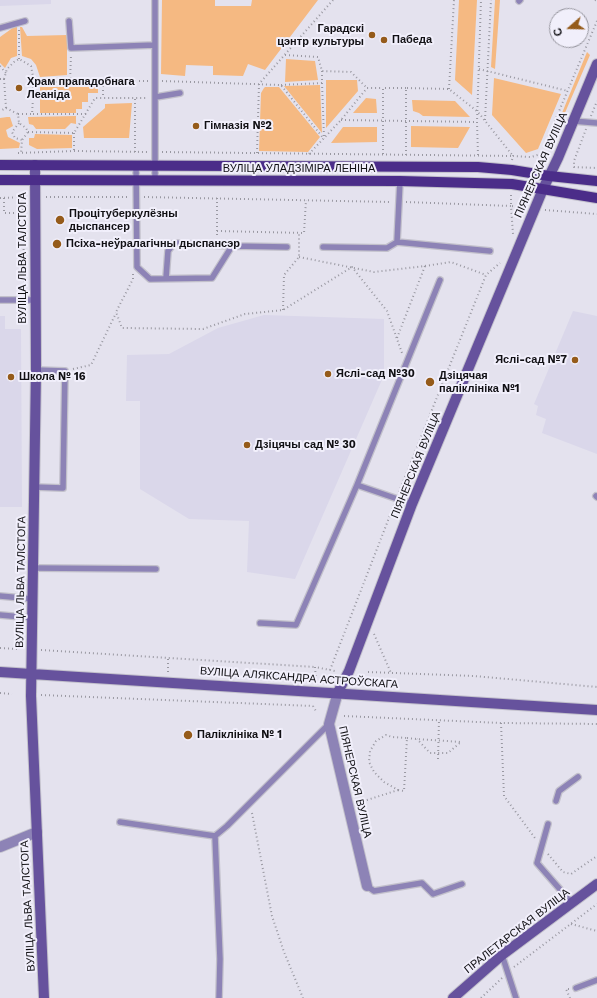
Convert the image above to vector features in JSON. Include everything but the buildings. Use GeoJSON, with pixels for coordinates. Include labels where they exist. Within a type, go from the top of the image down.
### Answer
{"type":"FeatureCollection","features":[{"type":"Feature","properties":{"kind":"main road","name":"ВУЛІЦА УЛАДЗІМІРА ЛЕНІНА"},"geometry":{"type":"LineString","coordinates":[[0,166],[156,165],[478,167],[597,181]]}},
{"type":"Feature","properties":{"kind":"main road","name":"ВУЛІЦА УЛАДЗІМІРА ЛЕНІНА"},"geometry":{"type":"LineString","coordinates":[[0,180],[400,181],[512,184],[597,198]]}},
{"type":"Feature","properties":{"kind":"street","name":"ПІЯНЕРСКАЯ ВУЛІЦА"},"geometry":{"type":"LineString","coordinates":[[367,886],[329,724],[338,692],[349,671],[412,504],[543,189],[597,64]]}},
{"type":"Feature","properties":{"kind":"street","name":"ВУЛІЦА ЛЬВА ТАЛСТОГА"},"geometry":{"type":"LineString","coordinates":[[35,165],[36,370],[31,696],[44,998]]}},
{"type":"Feature","properties":{"kind":"street","name":"ВУЛІЦА АЛЯКСАНДРА АСТРОЎСКАГА"},"geometry":{"type":"LineString","coordinates":[[0,672],[316,692],[338,692],[597,710]]}},
{"type":"Feature","properties":{"kind":"street"},"geometry":{"type":"LineString","coordinates":[[0,847],[37,832]]}},
{"type":"Feature","properties":{"kind":"street","name":"ПРАЛЕТАРСКАЯ ВУЛІЦА"},"geometry":{"type":"LineString","coordinates":[[453,998],[502,955],[597,884]]}},
{"type":"Feature","properties":{"kind":"lane"},"geometry":{"type":"LineString","coordinates":[[155,0],[155,181]]}},
{"type":"Feature","properties":{"kind":"lane"},"geometry":{"type":"LineString","coordinates":[[0,28],[25,21]]}},
{"type":"Feature","properties":{"kind":"lane"},"geometry":{"type":"LineString","coordinates":[[69,21],[71,48],[156,45]]}},
{"type":"Feature","properties":{"kind":"lane"},"geometry":{"type":"LineString","coordinates":[[156,97],[180,93]]}},
{"type":"Feature","properties":{"kind":"lane"},"geometry":{"type":"LineString","coordinates":[[573,121],[597,123]]}},
{"type":"Feature","properties":{"kind":"lane"},"geometry":{"type":"LineString","coordinates":[[136,165],[137,267],[150,278],[212,278],[232,246]]}},
{"type":"Feature","properties":{"kind":"lane"},"geometry":{"type":"LineString","coordinates":[[397,242],[400,181]]}},
{"type":"Feature","properties":{"kind":"lane"},"geometry":{"type":"LineString","coordinates":[[323,247],[387,248],[397,242],[490,251]]}},
{"type":"Feature","properties":{"kind":"lane"},"geometry":{"type":"LineString","coordinates":[[166,278],[168,251],[174,243],[287,247]]}},
{"type":"Feature","properties":{"kind":"lane"},"geometry":{"type":"LineString","coordinates":[[260,623],[296,624],[357,485],[440,280]]}},
{"type":"Feature","properties":{"kind":"lane"},"geometry":{"type":"LineString","coordinates":[[0,300],[35,300]]}},
{"type":"Feature","properties":{"kind":"lane"},"geometry":{"type":"LineString","coordinates":[[34,487],[64,488],[65,370],[36,370]]}},
{"type":"Feature","properties":{"kind":"lane"},"geometry":{"type":"LineString","coordinates":[[357,485],[412,504]]}},
{"type":"Feature","properties":{"kind":"lane"},"geometry":{"type":"LineString","coordinates":[[34,568],[156,569]]}},
{"type":"Feature","properties":{"kind":"lane"},"geometry":{"type":"LineString","coordinates":[[0,596],[33,599]]}},
{"type":"Feature","properties":{"kind":"lane"},"geometry":{"type":"LineString","coordinates":[[0,615],[33,618]]}},
{"type":"Feature","properties":{"kind":"lane"},"geometry":{"type":"LineString","coordinates":[[120,822],[215,836],[227,826],[329,724]]}},
{"type":"Feature","properties":{"kind":"lane"},"geometry":{"type":"LineString","coordinates":[[556,801],[559,791],[578,777]]}},
{"type":"Feature","properties":{"kind":"lane"},"geometry":{"type":"LineString","coordinates":[[548,824],[537,863],[571,902]]}},
{"type":"Feature","properties":{"kind":"lane"},"geometry":{"type":"LineString","coordinates":[[215,836],[220,959],[219,998]]}},
{"type":"Feature","properties":{"kind":"lane"},"geometry":{"type":"LineString","coordinates":[[367,886],[374,891],[422,883],[433,894],[462,884]]}},
{"type":"Feature","properties":{"kind":"lane"},"geometry":{"type":"LineString","coordinates":[[502,955],[516,998]]}},
{"type":"Feature","properties":{"kind":"lane"},"geometry":{"type":"LineString","coordinates":[[576,988],[597,980]]}},
{"type":"Feature","properties":{"kind":"path"},"geometry":{"type":"LineString","coordinates":[[257,153],[259,84],[333,0]]}},
{"type":"Feature","properties":{"kind":"path"},"geometry":{"type":"LineString","coordinates":[[449,89],[454,0]]}},
{"type":"Feature","properties":{"kind":"path"},"geometry":{"type":"LineString","coordinates":[[478,155],[477,122],[481,0]]}},
{"type":"Feature","properties":{"kind":"path"},"geometry":{"type":"LineString","coordinates":[[485,121],[491,0]]}},
{"type":"Feature","properties":{"kind":"path"},"geometry":{"type":"LineString","coordinates":[[12,154],[74,151],[478,155],[531,157],[541,154],[597,21]]}},
{"type":"Feature","properties":{"kind":"path"},"geometry":{"type":"LineString","coordinates":[[18,23],[19,59]]}},
{"type":"Feature","properties":{"kind":"path"},"geometry":{"type":"LineString","coordinates":[[70,82],[71,48]]}},
{"type":"Feature","properties":{"kind":"path"},"geometry":{"type":"LineString","coordinates":[[284,54],[318,57],[322,71],[324,139]]}},
{"type":"Feature","properties":{"kind":"path"},"geometry":{"type":"LineString","coordinates":[[6,108],[4,79],[7,69],[19,59]]}},
{"type":"Feature","properties":{"kind":"path"},"geometry":{"type":"LineString","coordinates":[[19,59],[31,66],[34,82],[32,114]]}},
{"type":"Feature","properties":{"kind":"path"},"geometry":{"type":"LineString","coordinates":[[0,66],[6,73]]}},
{"type":"Feature","properties":{"kind":"path"},"geometry":{"type":"LineString","coordinates":[[479,69],[568,91]]}},
{"type":"Feature","properties":{"kind":"path"},"geometry":{"type":"LineString","coordinates":[[322,71],[352,72],[367,88],[449,89],[478,112],[513,156],[512,162]]}},
{"type":"Feature","properties":{"kind":"path"},"geometry":{"type":"LineString","coordinates":[[103,81],[103,98]]}},
{"type":"Feature","properties":{"kind":"path"},"geometry":{"type":"LineString","coordinates":[[34,82],[155,81],[280,85],[322,82]]}},
{"type":"Feature","properties":{"kind":"path"},"geometry":{"type":"LineString","coordinates":[[280,85],[324,139]]}},
{"type":"Feature","properties":{"kind":"path"},"geometry":{"type":"LineString","coordinates":[[309,154],[341,120],[367,88]]}},
{"type":"Feature","properties":{"kind":"path"},"geometry":{"type":"LineString","coordinates":[[383,88],[383,154]]}},
{"type":"Feature","properties":{"kind":"path"},"geometry":{"type":"LineString","coordinates":[[406,88],[406,155]]}},
{"type":"Feature","properties":{"kind":"path"},"geometry":{"type":"LineString","coordinates":[[74,151],[74,133],[95,98],[156,97]]}},
{"type":"Feature","properties":{"kind":"path"},"geometry":{"type":"LineString","coordinates":[[135,98],[135,152]]}},
{"type":"Feature","properties":{"kind":"path"},"geometry":{"type":"LineString","coordinates":[[0,111],[6,108]]}},
{"type":"Feature","properties":{"kind":"path"},"geometry":{"type":"LineString","coordinates":[[6,108],[18,114],[86,114]]}},
{"type":"Feature","properties":{"kind":"path"},"geometry":{"type":"LineString","coordinates":[[18,114],[19,123],[12,132],[15,138],[22,140]]}},
{"type":"Feature","properties":{"kind":"path"},"geometry":{"type":"LineString","coordinates":[[341,120],[477,122]]}},
{"type":"Feature","properties":{"kind":"path"},"geometry":{"type":"LineString","coordinates":[[19,123],[26,128],[28,132]]}},
{"type":"Feature","properties":{"kind":"path"},"geometry":{"type":"LineString","coordinates":[[28,132],[74,133]]}},
{"type":"Feature","properties":{"kind":"path"},"geometry":{"type":"LineString","coordinates":[[21,153],[22,140],[28,132]]}},
{"type":"Feature","properties":{"kind":"path"},"geometry":{"type":"LineString","coordinates":[[574,161],[574,167],[597,168]]}},
{"type":"Feature","properties":{"kind":"path"},"geometry":{"type":"LineString","coordinates":[[511,195],[513,235]]}},
{"type":"Feature","properties":{"kind":"path"},"geometry":{"type":"LineString","coordinates":[[0,198],[23,198]]}},
{"type":"Feature","properties":{"kind":"path"},"geometry":{"type":"LineString","coordinates":[[4,198],[4,213],[23,213]]}},
{"type":"Feature","properties":{"kind":"path"},"geometry":{"type":"LineString","coordinates":[[35,198],[217,198],[400,202],[522,207]]}},
{"type":"Feature","properties":{"kind":"path"},"geometry":{"type":"LineString","coordinates":[[217,198],[217,245]]}},
{"type":"Feature","properties":{"kind":"path"},"geometry":{"type":"LineString","coordinates":[[217,231],[304,233],[306,200]]}},
{"type":"Feature","properties":{"kind":"path"},"geometry":{"type":"LineString","coordinates":[[569,212],[570,207]]}},
{"type":"Feature","properties":{"kind":"path"},"geometry":{"type":"LineString","coordinates":[[542,217],[545,210],[597,214]]}},
{"type":"Feature","properties":{"kind":"path"},"geometry":{"type":"LineString","coordinates":[[283,310],[284,275],[299,257],[300,233]]}},
{"type":"Feature","properties":{"kind":"path"},"geometry":{"type":"LineString","coordinates":[[299,257],[374,272],[451,262],[486,275]]}},
{"type":"Feature","properties":{"kind":"path"},"geometry":{"type":"LineString","coordinates":[[330,670],[396,499],[486,275],[503,262]]}},
{"type":"Feature","properties":{"kind":"path"},"geometry":{"type":"LineString","coordinates":[[397,339],[425,266]]}},
{"type":"Feature","properties":{"kind":"path"},"geometry":{"type":"LineString","coordinates":[[116,312],[122,328],[203,329],[245,314],[283,310],[352,267]]}},
{"type":"Feature","properties":{"kind":"path"},"geometry":{"type":"LineString","coordinates":[[352,267],[387,311],[406,364]]}},
{"type":"Feature","properties":{"kind":"path"},"geometry":{"type":"LineString","coordinates":[[65,370],[91,364],[133,279],[133,272]]}},
{"type":"Feature","properties":{"kind":"path"},"geometry":{"type":"LineString","coordinates":[[373,631],[392,673]]}},
{"type":"Feature","properties":{"kind":"path"},"geometry":{"type":"LineString","coordinates":[[0,648],[19,649]]}},
{"type":"Feature","properties":{"kind":"path"},"geometry":{"type":"LineString","coordinates":[[38,650],[315,667],[335,671]]}},
{"type":"Feature","properties":{"kind":"path"},"geometry":{"type":"LineString","coordinates":[[168,657],[168,682]]}},
{"type":"Feature","properties":{"kind":"path"},"geometry":{"type":"LineString","coordinates":[[315,667],[316,680]]}},
{"type":"Feature","properties":{"kind":"path"},"geometry":{"type":"LineString","coordinates":[[368,672],[474,676],[597,687]]}},
{"type":"Feature","properties":{"kind":"path"},"geometry":{"type":"LineString","coordinates":[[0,693],[12,694]]}},
{"type":"Feature","properties":{"kind":"path"},"geometry":{"type":"LineString","coordinates":[[40,695],[313,706],[317,713]]}},
{"type":"Feature","properties":{"kind":"path"},"geometry":{"type":"LineString","coordinates":[[344,716],[501,723],[597,724]]}},
{"type":"Feature","properties":{"kind":"path"},"geometry":{"type":"LineString","coordinates":[[438,759],[439,720]]}},
{"type":"Feature","properties":{"kind":"path"},"geometry":{"type":"LineString","coordinates":[[501,723],[504,796],[542,847],[563,872],[571,874],[597,856]]}},
{"type":"Feature","properties":{"kind":"path"},"geometry":{"type":"LineString","coordinates":[[407,738],[404,791],[398,790],[384,782],[374,772],[369,762],[370,751],[376,741],[386,735],[392,737],[439,740],[461,742],[448,753],[430,753],[417,739]]}},
{"type":"Feature","properties":{"kind":"path"},"geometry":{"type":"LineString","coordinates":[[367,824],[361,802],[398,790]]}},
{"type":"Feature","properties":{"kind":"path"},"geometry":{"type":"LineString","coordinates":[[250,803],[272,916],[284,952],[303,998]]}},
{"type":"Feature","properties":{"kind":"path"},"geometry":{"type":"LineString","coordinates":[[481,998],[508,972],[597,904]]}},
{"type":"Feature","properties":{"kind":"path"},"geometry":{"type":"LineString","coordinates":[[571,924],[597,931]]}},
{"type":"Feature","properties":{"kind":"shaded area"},"geometry":{"type":"Polygon","coordinates":[[[0,0],[51,0],[51,4],[0,6],[0,0]]]}},
{"type":"Feature","properties":{"kind":"shaded area"},"geometry":{"type":"Polygon","coordinates":[[[162,0],[215,0],[215,6],[251,6],[252,0],[318,0],[265,70],[248,64],[243,76],[213,75],[213,66],[186,65],[185,76],[161,74],[162,0]]]}},
{"type":"Feature","properties":{"kind":"shaded area"},"geometry":{"type":"Polygon","coordinates":[[[459,0],[477,0],[472,95],[455,80],[459,0]]]}},
{"type":"Feature","properties":{"kind":"shaded area"},"geometry":{"type":"Polygon","coordinates":[[[495,0],[500,0],[495,69],[491,67],[495,0]]]}},
{"type":"Feature","properties":{"kind":"shaded area"},"geometry":{"type":"Polygon","coordinates":[[[14,27],[17,27],[17,56],[11,58],[5,68],[0,63],[0,37],[14,27]]]}},
{"type":"Feature","properties":{"kind":"shaded area"},"geometry":{"type":"Polygon","coordinates":[[[20,27],[22,27],[27,36],[67,35],[67,75],[40,77],[36,65],[31,59],[22,56],[20,27]]]}},
{"type":"Feature","properties":{"kind":"shaded area"},"geometry":{"type":"Polygon","coordinates":[[[587,52],[590,55],[564,115],[562,113],[587,52]]]}},
{"type":"Feature","properties":{"kind":"shaded area"},"geometry":{"type":"Polygon","coordinates":[[[286,59],[315,61],[318,80],[285,82],[286,59]]]}},
{"type":"Feature","properties":{"kind":"shaded area"},"geometry":{"type":"Polygon","coordinates":[[[494,78],[561,94],[538,149],[526,153],[492,115],[494,78]]]}},
{"type":"Feature","properties":{"kind":"shaded area"},"geometry":{"type":"Polygon","coordinates":[[[326,80],[357,80],[358,91],[326,128],[326,80]]]}},
{"type":"Feature","properties":{"kind":"shaded area"},"geometry":{"type":"Polygon","coordinates":[[[320,85],[322,133],[284,86],[320,85]]]}},
{"type":"Feature","properties":{"kind":"shaded area"},"geometry":{"type":"Polygon","coordinates":[[[40,87],[98,87],[98,93],[88,93],[88,102],[82,102],[82,109],[76,109],[76,113],[40,113],[40,87]]]}},
{"type":"Feature","properties":{"kind":"shaded area"},"geometry":{"type":"Polygon","coordinates":[[[265,87],[279,87],[320,137],[308,152],[259,151],[261,93],[265,87]]]}},
{"type":"Feature","properties":{"kind":"shaded area"},"geometry":{"type":"Polygon","coordinates":[[[366,98],[376,99],[377,113],[353,113],[366,98]]]}},
{"type":"Feature","properties":{"kind":"shaded area"},"geometry":{"type":"Polygon","coordinates":[[[412,100],[455,101],[470,117],[423,116],[413,111],[412,100]]]}},
{"type":"Feature","properties":{"kind":"shaded area"},"geometry":{"type":"Polygon","coordinates":[[[132,103],[129,138],[84,138],[83,127],[105,108],[105,104],[132,103]]]}},
{"type":"Feature","properties":{"kind":"shaded area"},"geometry":{"type":"Polygon","coordinates":[[[76,116],[76,124],[71,123],[65,129],[36,129],[33,125],[29,124],[28,117],[76,116]]]}},
{"type":"Feature","properties":{"kind":"shaded area"},"geometry":{"type":"Polygon","coordinates":[[[10,117],[13,126],[6,130],[8,137],[20,143],[19,148],[0,149],[0,118],[10,117]]]}},
{"type":"Feature","properties":{"kind":"shaded area"},"geometry":{"type":"Polygon","coordinates":[[[411,126],[470,127],[458,148],[411,147],[411,126]]]}},
{"type":"Feature","properties":{"kind":"shaded area"},"geometry":{"type":"Polygon","coordinates":[[[343,127],[377,127],[377,142],[331,143],[343,127]]]}},
{"type":"Feature","properties":{"kind":"shaded area"},"geometry":{"type":"Polygon","coordinates":[[[35,134],[72,135],[72,148],[37,149],[29,145],[29,138],[34,138],[35,134]]]}},
{"type":"Feature","properties":{"kind":"shaded area","name":"Яслі-сад №7"},"geometry":{"type":"Polygon","coordinates":[[[573,311],[597,316],[597,454],[542,433],[546,419],[536,415],[538,406],[534,404],[573,311]]]}},
{"type":"Feature","properties":{"kind":"shaded area","name":"Дзіцячы сад № 30"},"geometry":{"type":"Polygon","coordinates":[[[264,315],[384,319],[384,375],[295,579],[247,572],[249,521],[189,519],[140,489],[140,401],[126,401],[127,355],[169,354],[218,328],[264,315]]]}},
{"type":"Feature","properties":{"kind":"shaded area","name":"Школа № 16"},"geometry":{"type":"Polygon","coordinates":[[[0,316],[5,316],[5,329],[21,329],[22,507],[0,507],[0,316]]]}},
{"type":"Feature","properties":{"kind":"place","name":"Гарадскі цэнтр культуры"},"geometry":{"type":"Point","coordinates":[372,35]}},
{"type":"Feature","properties":{"kind":"place","name":"Пабеда"},"geometry":{"type":"Point","coordinates":[384,40]}},
{"type":"Feature","properties":{"kind":"place","name":"Храм прападобнага Леаніда"},"geometry":{"type":"Point","coordinates":[19,88]}},
{"type":"Feature","properties":{"kind":"place","name":"Гімназія №2"},"geometry":{"type":"Point","coordinates":[196,126]}},
{"type":"Feature","properties":{"kind":"place","name":"Процітуберкулёзны дыспансер"},"geometry":{"type":"Point","coordinates":[60,220]}},
{"type":"Feature","properties":{"kind":"place","name":"Псіха-неўралагічны дыспансэр"},"geometry":{"type":"Point","coordinates":[57,244]}},
{"type":"Feature","properties":{"kind":"place","name":"Яслі-сад №7"},"geometry":{"type":"Point","coordinates":[575,360]}},
{"type":"Feature","properties":{"kind":"place","name":"Яслі-сад №30"},"geometry":{"type":"Point","coordinates":[328,374]}},
{"type":"Feature","properties":{"kind":"place","name":"Школа № 16"},"geometry":{"type":"Point","coordinates":[11,377]}},
{"type":"Feature","properties":{"kind":"place","name":"Дзіцячая паліклініка №1"},"geometry":{"type":"Point","coordinates":[430,382]}},
{"type":"Feature","properties":{"kind":"place","name":"Дзіцячы сад № 30"},"geometry":{"type":"Point","coordinates":[247,445]}},
{"type":"Feature","properties":{"kind":"place","name":"Паліклініка № 1"},"geometry":{"type":"Point","coordinates":[188,735]}}]}
